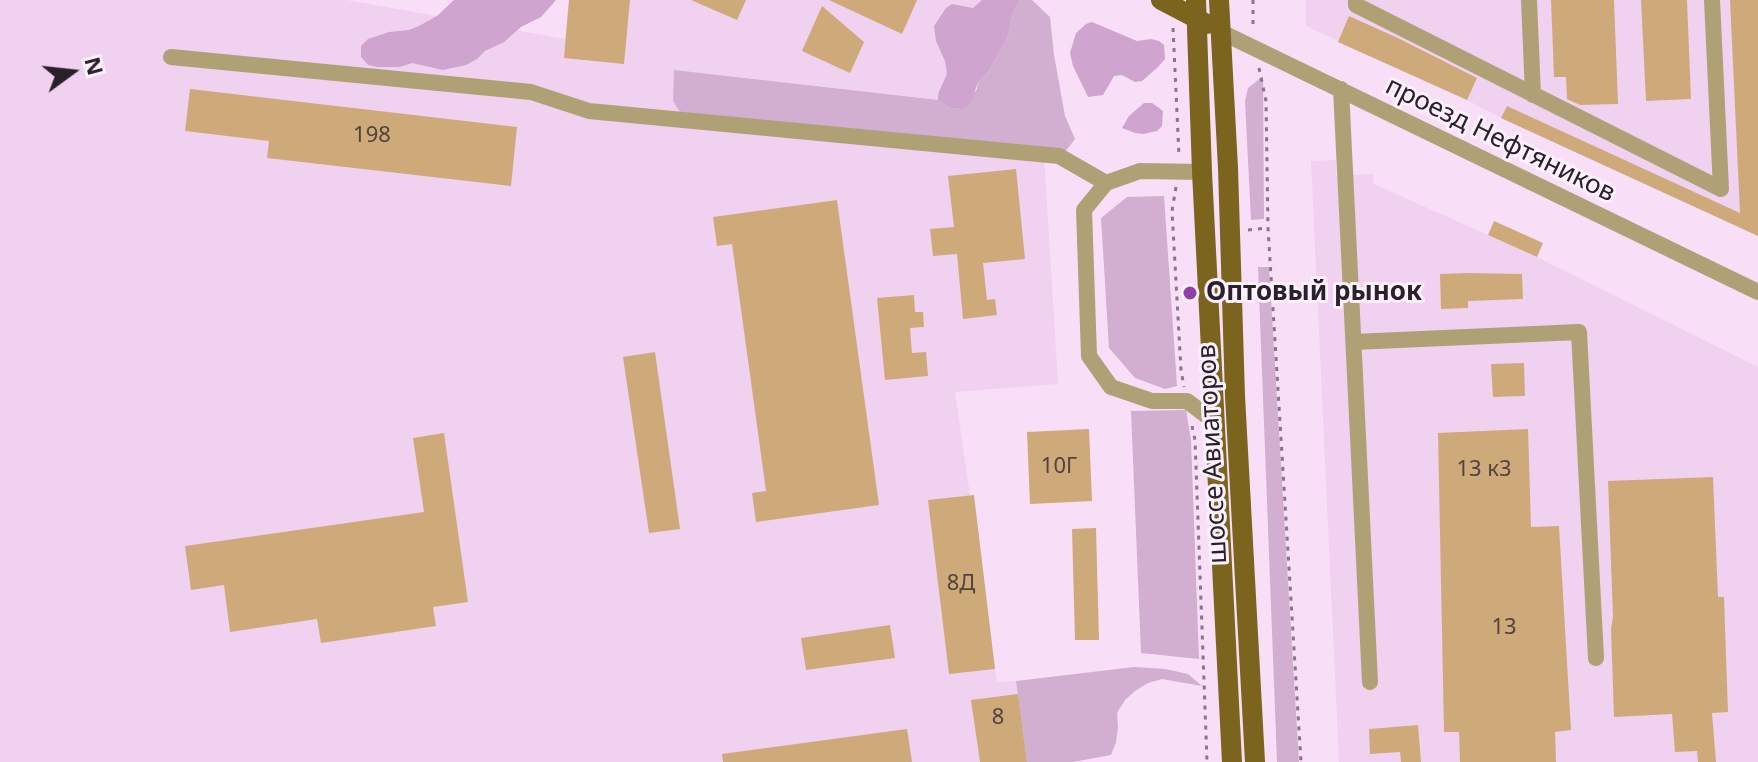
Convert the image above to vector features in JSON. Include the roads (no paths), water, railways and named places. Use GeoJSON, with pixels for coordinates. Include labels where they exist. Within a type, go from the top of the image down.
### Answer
{"type":"FeatureCollection","features":[{"type":"Feature","properties":{"kind":"main road","name":"шоссе Авиаторов"},"geometry":{"type":"LineString","coordinates":[[1219,0],[1235,396],[1255,762]]}},
{"type":"Feature","properties":{"kind":"main road"},"geometry":{"type":"LineString","coordinates":[[1166,3],[1196,9],[1221,32]]}},
{"type":"Feature","properties":{"kind":"main road","name":"шоссе Авиаторов"},"geometry":{"type":"LineString","coordinates":[[1196,9],[1232,762]]}},
{"type":"Feature","properties":{"kind":"street"},"geometry":{"type":"LineString","coordinates":[[1356,0],[1356,5],[1721,189],[1712,0]]}},
{"type":"Feature","properties":{"kind":"street"},"geometry":{"type":"LineString","coordinates":[[1529,0],[1533,95]]}},
{"type":"Feature","properties":{"kind":"street","name":"проезд Нефтяников"},"geometry":{"type":"LineString","coordinates":[[1221,32],[1758,292]]}},
{"type":"Feature","properties":{"kind":"street"},"geometry":{"type":"LineString","coordinates":[[171,57],[531,92],[589,111],[1059,156],[1106,183]]}},
{"type":"Feature","properties":{"kind":"street"},"geometry":{"type":"LineString","coordinates":[[1341,89],[1370,682]]}},
{"type":"Feature","properties":{"kind":"street"},"geometry":{"type":"LineString","coordinates":[[1202,172],[1140,171],[1106,183],[1084,210],[1089,356],[1111,387],[1152,401],[1187,401],[1215,422]]}},
{"type":"Feature","properties":{"kind":"street"},"geometry":{"type":"LineString","coordinates":[[1354,342],[1579,332],[1596,658]]}},
{"type":"Feature","properties":{"kind":"place","name":"Оптовый рынок"},"geometry":{"type":"Point","coordinates":[1190,293]}}]}
